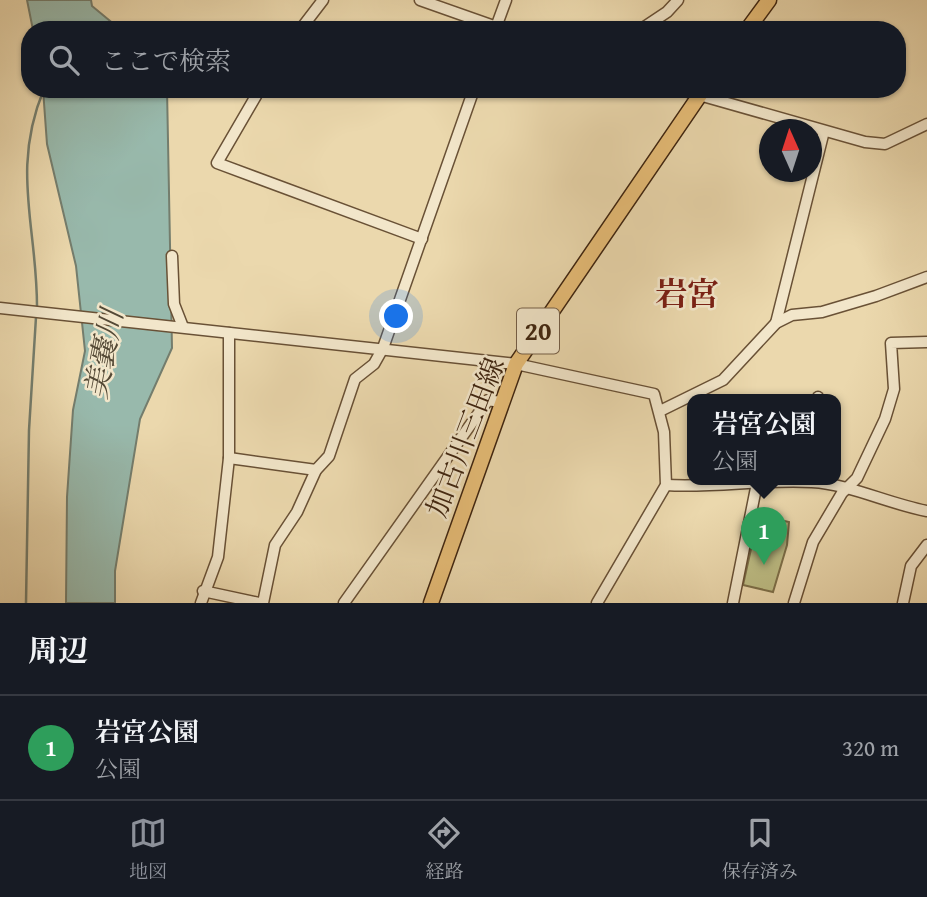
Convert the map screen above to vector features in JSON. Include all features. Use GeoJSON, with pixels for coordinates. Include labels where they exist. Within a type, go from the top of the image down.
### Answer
{"type":"FeatureCollection","features":[{"type":"Feature","properties":{"kind":"main road"},"geometry":{"type":"LineString","coordinates":[[754,21],[769,0]]}},
{"type":"Feature","properties":{"kind":"main road","name":"加古川三田線"},"geometry":{"type":"LineString","coordinates":[[431,603],[500,402],[516,364],[699,98]]}},
{"type":"Feature","properties":{"kind":"street"},"geometry":{"type":"LineString","coordinates":[[307,21],[323,0]]}},
{"type":"Feature","properties":{"kind":"street"},"geometry":{"type":"LineString","coordinates":[[420,0],[477,21]]}},
{"type":"Feature","properties":{"kind":"street"},"geometry":{"type":"LineString","coordinates":[[501,21],[506,0]]}},
{"type":"Feature","properties":{"kind":"street"},"geometry":{"type":"LineString","coordinates":[[654,21],[678,0]]}},
{"type":"Feature","properties":{"kind":"street"},"geometry":{"type":"LineString","coordinates":[[255,98],[217,163],[422,239]]}},
{"type":"Feature","properties":{"kind":"street"},"geometry":{"type":"LineString","coordinates":[[203,591],[261,603],[275,545],[297,512],[316,470],[329,456],[355,379],[374,364],[383,348],[471,98]]}},
{"type":"Feature","properties":{"kind":"street"},"geometry":{"type":"LineString","coordinates":[[718,98],[824,131],[885,144],[927,124]]}},
{"type":"Feature","properties":{"kind":"street"},"geometry":{"type":"LineString","coordinates":[[776,323],[824,131]]}},
{"type":"Feature","properties":{"kind":"street"},"geometry":{"type":"LineString","coordinates":[[173,256],[174,304],[183,327]]}},
{"type":"Feature","properties":{"kind":"street"},"geometry":{"type":"LineString","coordinates":[[695,394],[723,380],[776,323],[792,315],[822,312],[876,296],[927,277]]}},
{"type":"Feature","properties":{"kind":"street"},"geometry":{"type":"LineString","coordinates":[[2,308],[516,364],[654,394],[660,411],[666,485],[597,603]]}},
{"type":"Feature","properties":{"kind":"street"},"geometry":{"type":"LineString","coordinates":[[201,603],[203,591],[218,557],[229,458],[229,333]]}},
{"type":"Feature","properties":{"kind":"street"},"geometry":{"type":"LineString","coordinates":[[794,603],[813,542],[842,493],[849,489],[888,409],[894,389],[891,343],[927,342]]}},
{"type":"Feature","properties":{"kind":"street"},"geometry":{"type":"LineString","coordinates":[[660,411],[687,398]]}},
{"type":"Feature","properties":{"kind":"street"},"geometry":{"type":"LineString","coordinates":[[344,603],[488,400],[500,402]]}},
{"type":"Feature","properties":{"kind":"street"},"geometry":{"type":"LineString","coordinates":[[229,458],[316,470]]}},
{"type":"Feature","properties":{"kind":"street"},"geometry":{"type":"LineString","coordinates":[[666,485],[687,485]]}},
{"type":"Feature","properties":{"kind":"street"},"geometry":{"type":"LineString","coordinates":[[733,603],[757,485]]}},
{"type":"Feature","properties":{"kind":"street"},"geometry":{"type":"LineString","coordinates":[[823,485],[849,489],[899,506],[927,512]]}},
{"type":"Feature","properties":{"kind":"street"},"geometry":{"type":"LineString","coordinates":[[903,603],[911,566],[927,545]]}},
{"type":"Feature","properties":{"kind":"green space"},"geometry":{"type":"Polygon","coordinates":[[[767,517],[789,522],[787,545],[773,592],[743,585],[757,522],[765,523],[767,517]]]}},
{"type":"Feature","properties":{"kind":"water"},"geometry":{"type":"Polygon","coordinates":[[[27,0],[91,0],[92,6],[110,21],[31,21],[27,0]]]}},
{"type":"Feature","properties":{"kind":"water","name":"美嚢川"},"geometry":{"type":"Polygon","coordinates":[[[44,98],[167,98],[172,348],[140,419],[115,571],[115,603],[66,603],[67,497],[73,410],[85,351],[76,266],[47,144],[44,98]]]}},
{"type":"Feature","properties":{"kind":"waterway"},"geometry":{"type":"LineString","coordinates":[[37,310],[27,173],[34,118],[41,98]]}},
{"type":"Feature","properties":{"kind":"waterway"},"geometry":{"type":"LineString","coordinates":[[26,603],[29,430],[36,317]]}},
{"type":"Feature","properties":{"kind":"place","name":"岩宮公園"},"geometry":{"type":"Point","coordinates":[764,565]}},
{"type":"Feature","properties":{"kind":"district","name":"岩宮"},"geometry":{"type":"Point","coordinates":[687,294]}}]}
